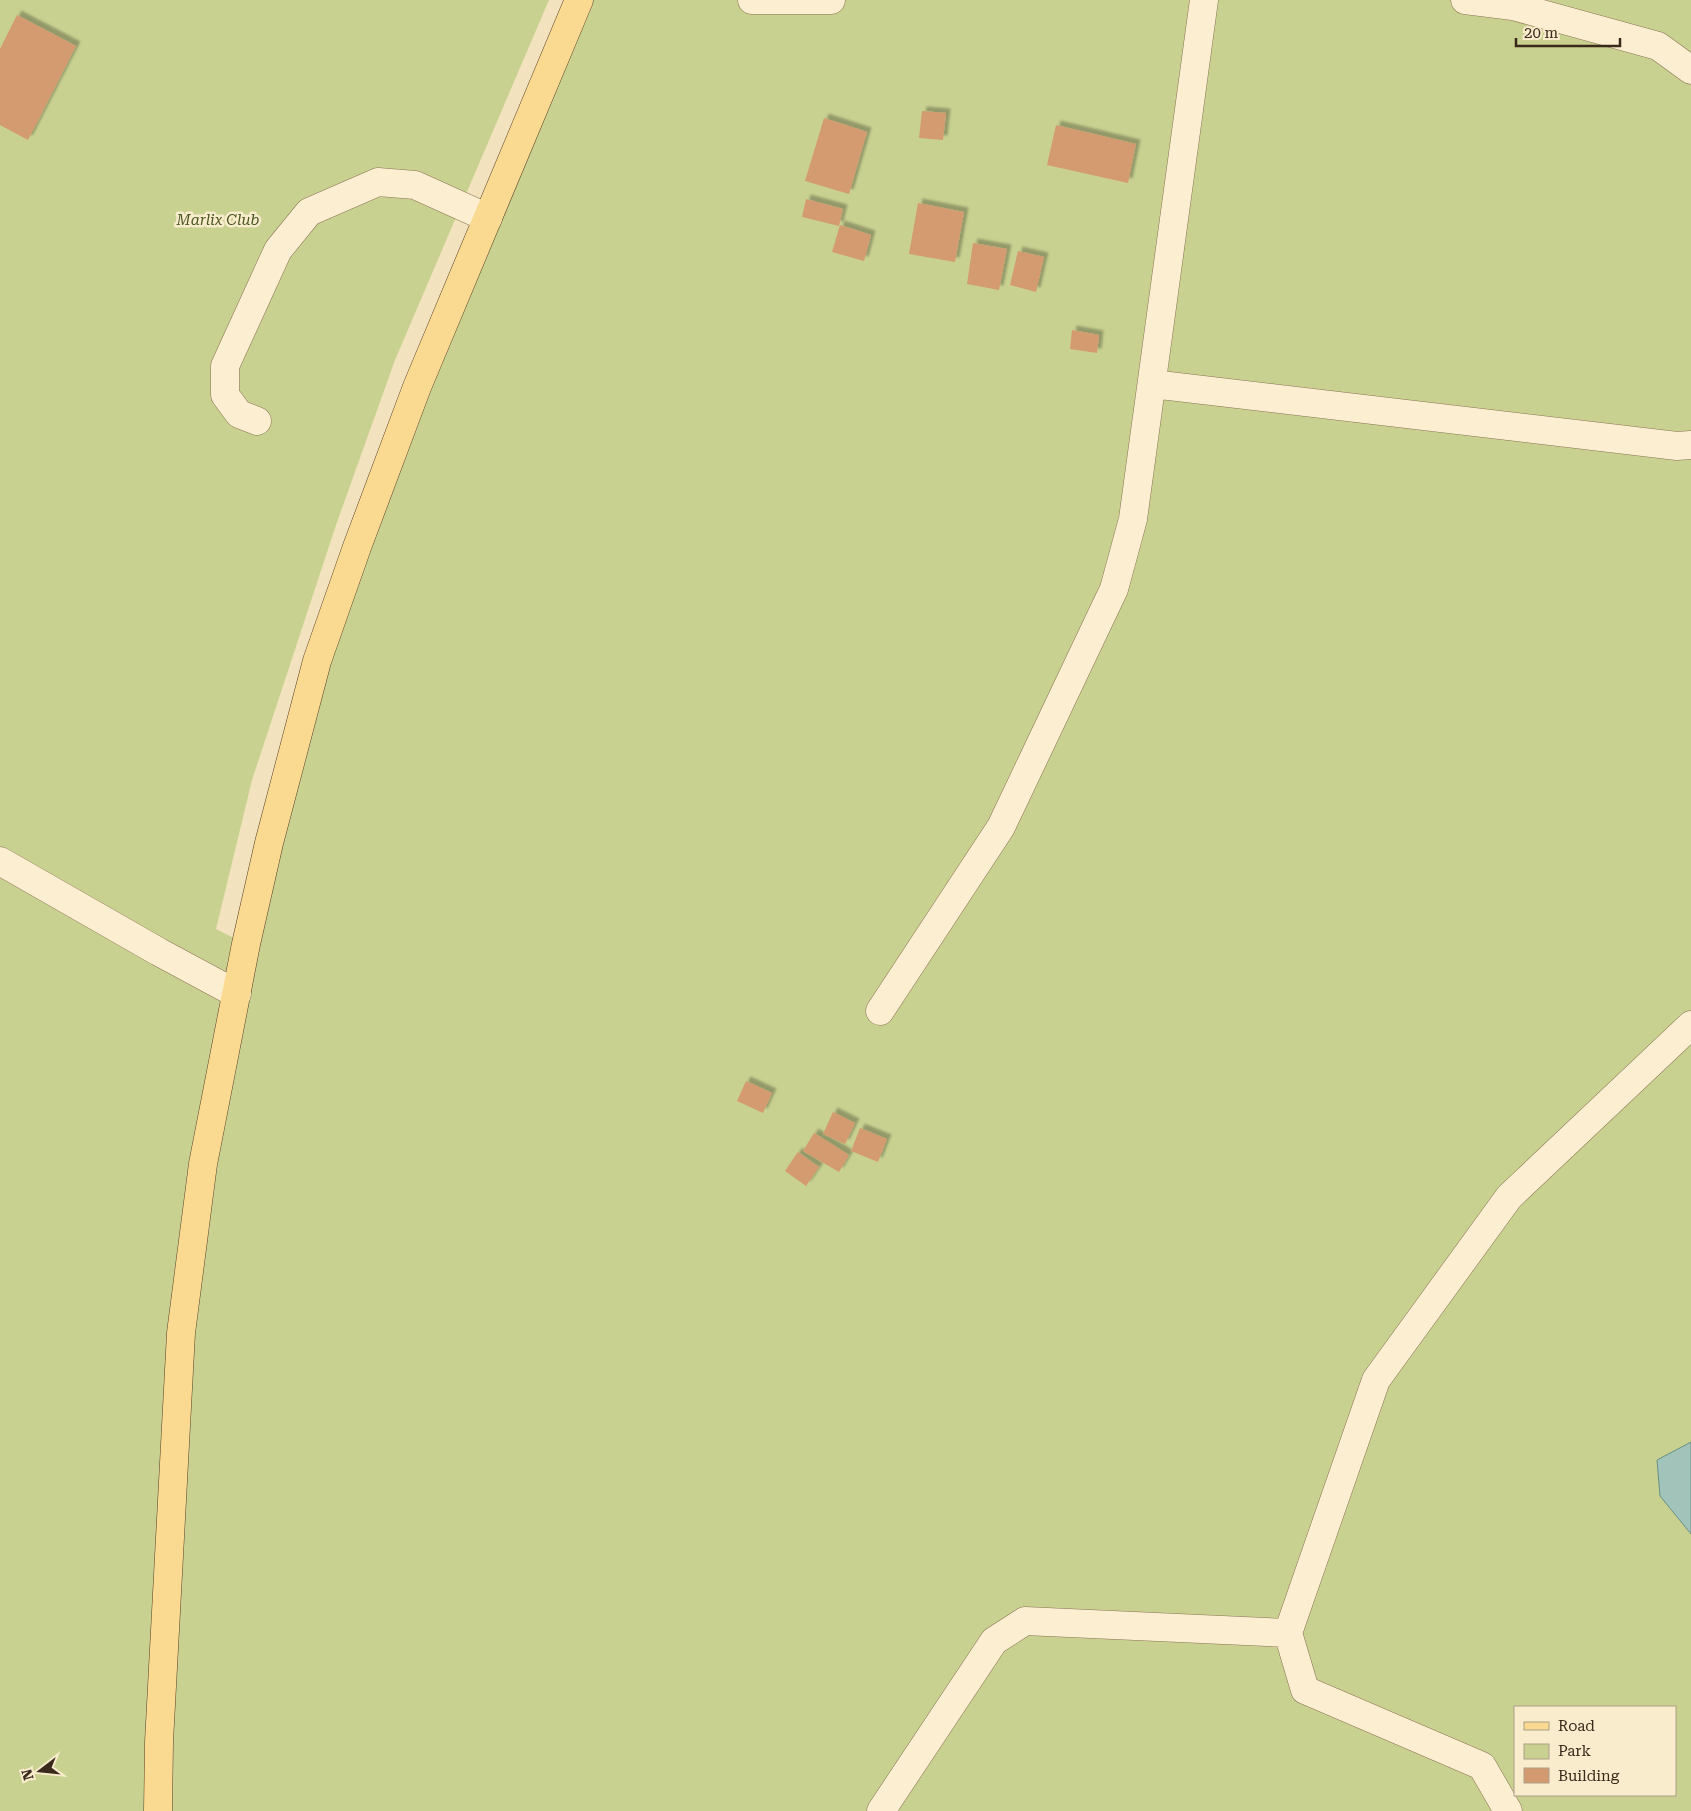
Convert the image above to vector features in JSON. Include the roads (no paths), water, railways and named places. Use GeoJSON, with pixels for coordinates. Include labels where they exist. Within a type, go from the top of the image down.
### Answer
{"type":"FeatureCollection","features":[{"type":"Feature","properties":{"kind":"main road"},"geometry":{"type":"LineString","coordinates":[[158,1811],[159,1742],[181,1333],[203,1164],[269,843],[317,661],[417,387],[579,0]]}},
{"type":"Feature","properties":{"kind":"street"},"geometry":{"type":"LineString","coordinates":[[752,0],[831,0]]}},
{"type":"Feature","properties":{"kind":"street"},"geometry":{"type":"LineString","coordinates":[[880,1011],[1001,827],[1114,589],[1133,519],[1204,0]]}},
{"type":"Feature","properties":{"kind":"street"},"geometry":{"type":"LineString","coordinates":[[1465,0],[1513,6],[1658,46],[1691,70]]}},
{"type":"Feature","properties":{"kind":"street"},"geometry":{"type":"LineString","coordinates":[[257,420],[239,414],[225,395],[225,366],[278,250],[309,212],[378,182],[415,185],[488,218]]}},
{"type":"Feature","properties":{"kind":"street"},"geometry":{"type":"LineString","coordinates":[[1152,384],[1676,446],[1691,445]]}},
{"type":"Feature","properties":{"kind":"street"},"geometry":{"type":"LineString","coordinates":[[0,861],[159,952],[237,994]]}},
{"type":"Feature","properties":{"kind":"street"},"geometry":{"type":"LineString","coordinates":[[1508,1811],[1482,1766],[1306,1690],[1288,1633],[1376,1380],[1509,1197],[1691,1025]]}},
{"type":"Feature","properties":{"kind":"street"},"geometry":{"type":"LineString","coordinates":[[881,1811],[994,1641],[1025,1621],[1288,1633]]}},
{"type":"Feature","properties":{"kind":"water"},"geometry":{"type":"Polygon","coordinates":[[[1691,1442],[1691,1534],[1660,1496],[1657,1460],[1691,1442]]]}},
{"type":"Feature","properties":{"kind":"park label","name":"Marlix Club"},"geometry":{"type":"Point","coordinates":[218,220]}}]}
